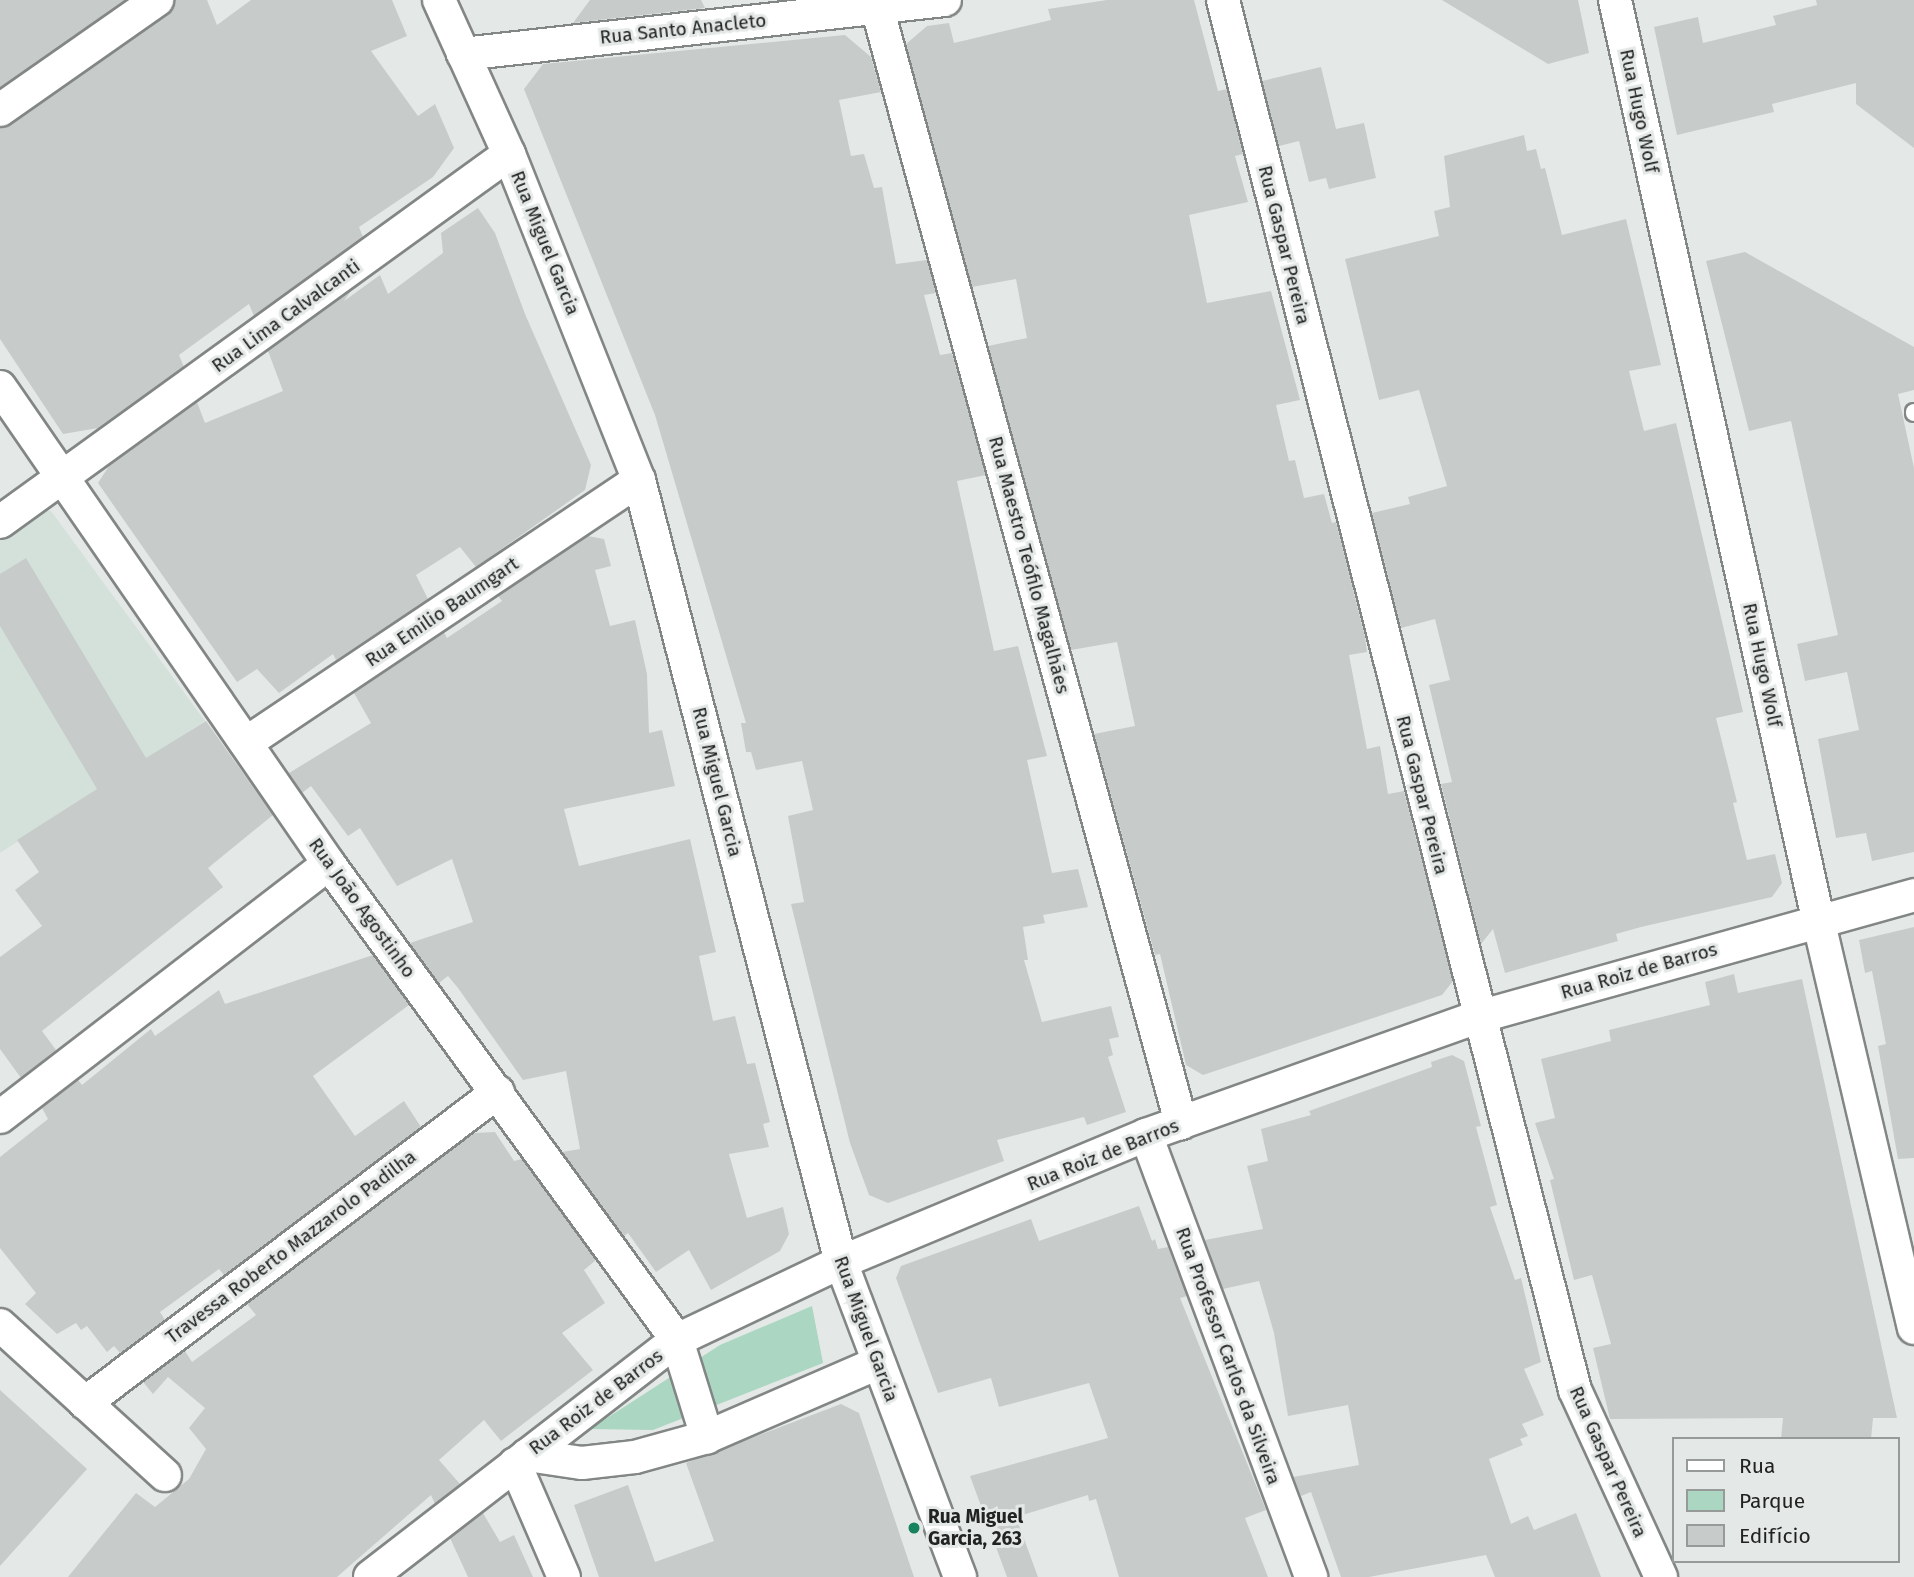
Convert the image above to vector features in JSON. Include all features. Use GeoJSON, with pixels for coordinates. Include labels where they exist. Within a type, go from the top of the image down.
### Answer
{"type":"FeatureCollection","features":[{"type":"Feature","properties":{"kind":"street"},"geometry":{"type":"LineString","coordinates":[[0,110],[157,0]]}},
{"type":"Feature","properties":{"kind":"street","name":"Rua Miguel Garcia"},"geometry":{"type":"LineString","coordinates":[[439,0],[509,154],[639,480],[841,1262],[960,1577]]}},
{"type":"Feature","properties":{"kind":"street","name":"Rua Santo Anacleto"},"geometry":{"type":"LineString","coordinates":[[463,54],[945,0]]}},
{"type":"Feature","properties":{"kind":"street","name":"Rua Gaspar Pereira"},"geometry":{"type":"LineString","coordinates":[[1223,0],[1574,1390],[1661,1577]]}},
{"type":"Feature","properties":{"kind":"street","name":"Rua Hugo Wolf"},"geometry":{"type":"LineString","coordinates":[[1615,0],[1818,919],[1914,1328]]}},
{"type":"Feature","properties":{"kind":"street","name":"Rua Maestro Teófilo Magalhães"},"geometry":{"type":"LineString","coordinates":[[877,7],[1181,1123]]}},
{"type":"Feature","properties":{"kind":"street","name":"Rua Lima Calvalcanti"},"geometry":{"type":"LineString","coordinates":[[0,522],[509,154]]}},
{"type":"Feature","properties":{"kind":"street","name":"Rua João Agostinho"},"geometry":{"type":"LineString","coordinates":[[0,387],[329,864],[677,1340],[707,1437]]}},
{"type":"Feature","properties":{"kind":"street","name":"Rua Emilio Baumgart"},"geometry":{"type":"LineString","coordinates":[[246,743],[639,480]]}},
{"type":"Feature","properties":{"kind":"street"},"geometry":{"type":"LineString","coordinates":[[0,1117],[329,864]]}},
{"type":"Feature","properties":{"kind":"street","name":"Rua Roiz de Barros"},"geometry":{"type":"LineString","coordinates":[[370,1577],[677,1340],[841,1262],[1146,1135],[1478,1017],[1818,919],[1914,895]]}},
{"type":"Feature","properties":{"kind":"street","name":"Travessa Roberto Mazzarolo Padilha"},"geometry":{"type":"LineString","coordinates":[[85,1403],[498,1092]]}},
{"type":"Feature","properties":{"kind":"street","name":"Rua Professor Carlos da Silveira"},"geometry":{"type":"LineString","coordinates":[[1146,1135],[1311,1577]]}},
{"type":"Feature","properties":{"kind":"street"},"geometry":{"type":"LineString","coordinates":[[0,1325],[165,1475]]}},
{"type":"Feature","properties":{"kind":"street"},"geometry":{"type":"LineString","coordinates":[[564,1577],[521,1459],[582,1463],[635,1457],[707,1437],[878,1363]]}},
{"type":"Feature","properties":{"kind":"shaded area"},"geometry":{"type":"Polygon","coordinates":[[[39,510],[51,511],[205,721],[0,853],[0,537],[39,510]]]}},
{"type":"Feature","properties":{"kind":"green space"},"geometry":{"type":"Polygon","coordinates":[[[812,1306],[823,1363],[653,1430],[590,1429],[720,1345],[812,1306]]]}},
{"type":"Feature","properties":{"kind":"building"},"geometry":{"type":"Polygon","coordinates":[[[0,0],[125,0],[0,88],[0,0]]]}},
{"type":"Feature","properties":{"kind":"building"},"geometry":{"type":"Polygon","coordinates":[[[175,0],[207,0],[217,25],[251,0],[392,0],[407,36],[371,51],[418,116],[435,104],[454,148],[433,177],[359,227],[363,237],[254,316],[249,304],[179,355],[184,367],[98,428],[63,434],[0,339],[0,128],[168,15],[175,0]]]}},
{"type":"Feature","properties":{"kind":"building"},"geometry":{"type":"Polygon","coordinates":[[[590,0],[701,0],[705,8],[573,23],[590,0]]]}},
{"type":"Feature","properties":{"kind":"building"},"geometry":{"type":"Polygon","coordinates":[[[1107,0],[1194,0],[1218,91],[1227,89],[1243,154],[1235,156],[1248,202],[1189,215],[1207,303],[1271,291],[1300,400],[1276,405],[1289,461],[1295,460],[1304,498],[1324,494],[1332,523],[1336,522],[1365,637],[1367,652],[1349,655],[1367,749],[1380,746],[1388,794],[1404,791],[1453,981],[1442,995],[1203,1075],[1186,1065],[1160,954],[1155,955],[1094,734],[1135,726],[1117,642],[1071,650],[988,346],[1027,338],[1016,279],[972,287],[906,44],[927,26],[949,23],[954,43],[1051,20],[1048,9],[1107,0]]]}},
{"type":"Feature","properties":{"kind":"building"},"geometry":{"type":"Polygon","coordinates":[[[1442,0],[1578,0],[1589,53],[1548,64],[1442,0]]]}},
{"type":"Feature","properties":{"kind":"building"},"geometry":{"type":"Polygon","coordinates":[[[1816,0],[1914,0],[1914,148],[1856,104],[1856,83],[1772,104],[1774,112],[1677,135],[1654,27],[1698,17],[1703,43],[1776,25],[1773,16],[1817,5],[1816,0]]]}},
{"type":"Feature","properties":{"kind":"building"},"geometry":{"type":"Polygon","coordinates":[[[845,35],[871,57],[881,92],[839,100],[851,156],[864,154],[874,188],[882,187],[896,264],[927,260],[936,293],[924,295],[940,355],[952,353],[986,475],[957,481],[994,651],[1018,646],[1047,756],[1027,760],[1052,873],[1078,869],[1088,907],[1043,915],[1045,923],[1023,927],[1028,960],[1024,960],[1042,1022],[1111,1006],[1119,1037],[1109,1039],[1113,1055],[1108,1057],[1126,1112],[1087,1125],[1084,1117],[997,1140],[1004,1161],[888,1203],[869,1195],[850,1143],[791,904],[804,902],[788,816],[813,810],[802,761],[756,770],[751,752],[746,752],[741,723],[746,723],[655,415],[524,89],[543,64],[845,35]]]}},
{"type":"Feature","properties":{"kind":"building"},"geometry":{"type":"Polygon","coordinates":[[[1321,67],[1336,129],[1364,123],[1376,178],[1329,189],[1326,178],[1309,182],[1299,141],[1279,146],[1262,81],[1321,67]]]}},
{"type":"Feature","properties":{"kind":"building"},"geometry":{"type":"Polygon","coordinates":[[[1524,135],[1527,151],[1536,149],[1541,169],[1545,168],[1562,235],[1626,219],[1661,365],[1629,371],[1644,431],[1676,423],[1743,712],[1716,718],[1737,802],[1733,803],[1747,860],[1775,854],[1782,883],[1772,897],[1616,934],[1618,941],[1505,973],[1493,929],[1481,944],[1441,784],[1452,782],[1429,685],[1450,680],[1435,619],[1401,628],[1372,513],[1410,504],[1408,497],[1447,486],[1419,390],[1379,400],[1345,259],[1439,236],[1434,211],[1450,207],[1444,156],[1524,135]]]}},
{"type":"Feature","properties":{"kind":"building"},"geometry":{"type":"Polygon","coordinates":[[[478,208],[495,233],[525,314],[591,465],[585,490],[476,567],[460,547],[416,575],[428,599],[336,660],[333,654],[279,693],[257,669],[237,682],[98,483],[109,466],[197,402],[205,423],[283,391],[268,351],[351,291],[344,301],[380,275],[388,294],[443,253],[441,233],[478,208]]]}},
{"type":"Feature","properties":{"kind":"building"},"geometry":{"type":"Polygon","coordinates":[[[1745,252],[1914,347],[1914,390],[1898,394],[1914,468],[1914,852],[1872,861],[1866,833],[1836,838],[1818,739],[1859,730],[1847,672],[1805,681],[1797,644],[1838,635],[1791,421],[1749,431],[1706,261],[1745,252]]]}},
{"type":"Feature","properties":{"kind":"building"},"geometry":{"type":"Polygon","coordinates":[[[588,536],[604,539],[611,566],[595,570],[610,626],[635,620],[647,674],[649,733],[662,730],[675,786],[564,809],[579,866],[690,839],[716,952],[699,956],[713,1021],[735,1016],[747,1064],[755,1063],[770,1122],[763,1124],[769,1147],[729,1154],[747,1218],[783,1207],[789,1234],[780,1251],[711,1290],[689,1250],[656,1272],[628,1233],[624,1236],[562,1152],[580,1149],[566,1071],[523,1080],[458,988],[448,976],[439,983],[410,943],[473,922],[452,859],[397,886],[360,828],[348,836],[311,786],[302,793],[289,773],[371,723],[354,693],[444,632],[447,638],[502,601],[498,596],[588,536]]]}},
{"type":"Feature","properties":{"kind":"building"},"geometry":{"type":"Polygon","coordinates":[[[26,558],[146,758],[206,721],[273,815],[208,868],[223,887],[42,1031],[56,1050],[21,1078],[0,1049],[0,957],[42,926],[15,890],[39,872],[17,840],[97,789],[0,626],[0,574],[26,558]]]}},
{"type":"Feature","properties":{"kind":"building"},"geometry":{"type":"Polygon","coordinates":[[[1914,927],[1914,1158],[1898,1159],[1878,1046],[1886,1044],[1872,971],[1865,973],[1859,940],[1914,927]]]}},
{"type":"Feature","properties":{"kind":"building"},"geometry":{"type":"Polygon","coordinates":[[[373,955],[409,1005],[313,1076],[355,1136],[404,1101],[421,1127],[224,1275],[219,1269],[160,1312],[165,1320],[120,1353],[114,1346],[107,1352],[87,1326],[81,1330],[76,1323],[57,1334],[25,1304],[36,1293],[0,1248],[0,1157],[48,1119],[42,1108],[78,1080],[82,1085],[151,1029],[155,1036],[219,990],[225,1004],[373,955]]]}},
{"type":"Feature","properties":{"kind":"building"},"geometry":{"type":"Polygon","coordinates":[[[1734,974],[1738,993],[1802,979],[1897,1418],[1873,1418],[1871,1437],[1781,1437],[1783,1418],[1610,1419],[1593,1348],[1611,1344],[1592,1275],[1574,1280],[1550,1180],[1554,1179],[1535,1123],[1555,1118],[1541,1059],[1611,1041],[1609,1030],[1710,1005],[1705,982],[1734,974]]]}},
{"type":"Feature","properties":{"kind":"building"},"geometry":{"type":"Polygon","coordinates":[[[1452,1055],[1464,1061],[1481,1126],[1476,1127],[1497,1205],[1490,1207],[1515,1280],[1521,1278],[1541,1362],[1524,1369],[1544,1415],[1522,1424],[1528,1436],[1520,1439],[1523,1445],[1489,1459],[1511,1524],[1528,1516],[1534,1530],[1576,1513],[1601,1577],[1495,1577],[1486,1555],[1369,1577],[1341,1577],[1311,1492],[1301,1496],[1293,1477],[1359,1465],[1348,1405],[1288,1416],[1274,1333],[1259,1281],[1223,1289],[1205,1240],[1263,1229],[1247,1166],[1268,1161],[1261,1129],[1311,1115],[1309,1111],[1432,1067],[1431,1062],[1452,1055]]]}},
{"type":"Feature","properties":{"kind":"building"},"geometry":{"type":"Polygon","coordinates":[[[495,1132],[514,1161],[522,1159],[596,1260],[584,1270],[605,1303],[562,1333],[593,1370],[501,1441],[484,1420],[439,1460],[460,1484],[435,1504],[431,1495],[337,1577],[68,1577],[136,1493],[155,1507],[189,1479],[206,1449],[189,1428],[205,1408],[168,1377],[153,1394],[143,1382],[185,1351],[192,1362],[256,1315],[247,1304],[464,1140],[475,1133],[495,1132]]]}},
{"type":"Feature","properties":{"kind":"building"},"geometry":{"type":"Polygon","coordinates":[[[1139,1206],[1152,1241],[1155,1239],[1158,1249],[1168,1247],[1187,1296],[1180,1298],[1266,1510],[1245,1518],[1268,1577],[1119,1577],[1096,1499],[1089,1501],[1088,1495],[1016,1517],[1038,1577],[1007,1577],[970,1476],[1108,1438],[1089,1383],[999,1407],[991,1378],[938,1393],[896,1278],[901,1266],[1031,1219],[1039,1241],[1139,1206]]]}},
{"type":"Feature","properties":{"kind":"building"},"geometry":{"type":"Polygon","coordinates":[[[0,1390],[87,1469],[0,1566],[0,1390]]]}},
{"type":"Feature","properties":{"kind":"building"},"geometry":{"type":"Polygon","coordinates":[[[841,1404],[859,1413],[914,1577],[599,1577],[574,1505],[628,1485],[655,1562],[714,1541],[686,1463],[841,1404]]]}},
{"type":"Feature","properties":{"kind":"building"},"geometry":{"type":"Polygon","coordinates":[[[483,1513],[500,1542],[514,1535],[533,1577],[468,1577],[450,1538],[483,1513]]]}},
{"type":"Feature","properties":{"kind":"place","name":"Rua Miguel Garcia, 263"},"geometry":{"type":"Point","coordinates":[914,1528]}}]}
